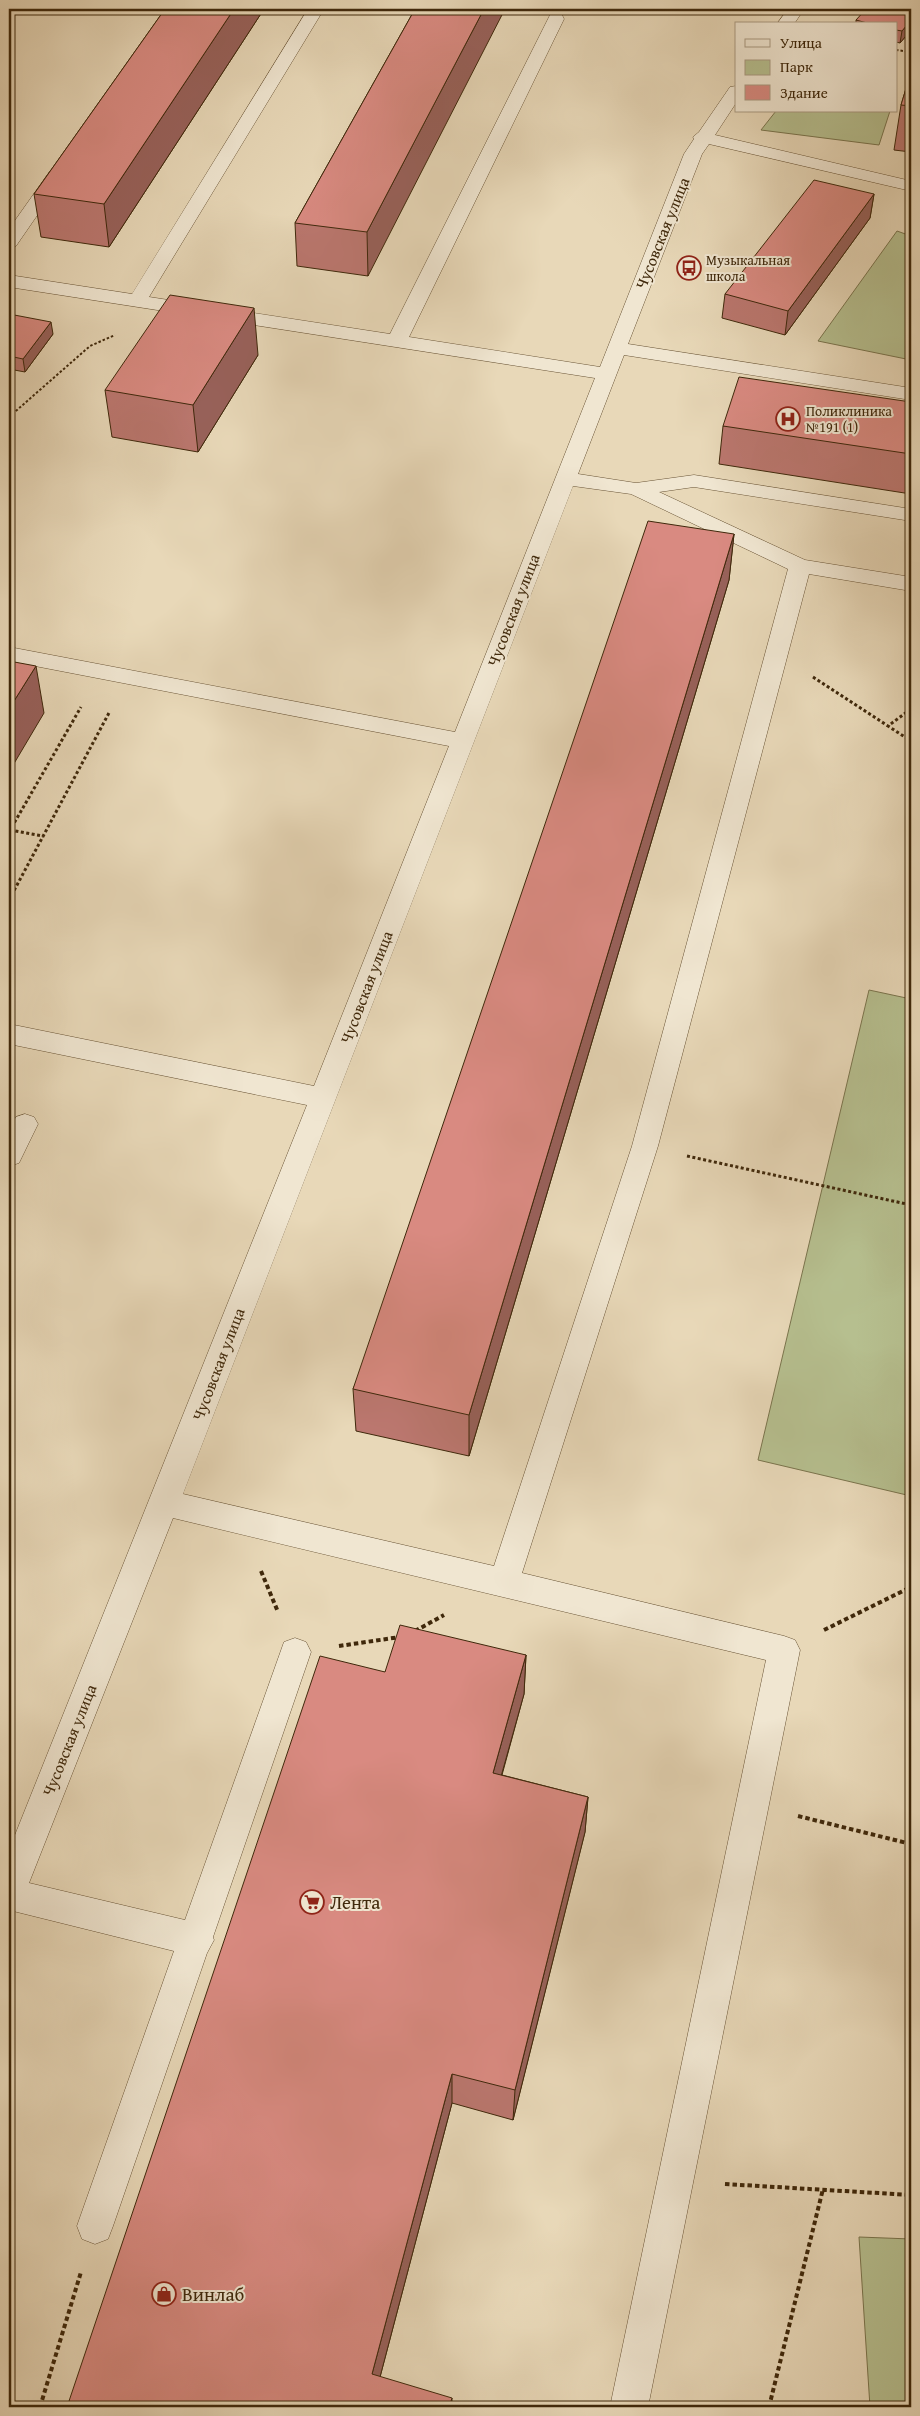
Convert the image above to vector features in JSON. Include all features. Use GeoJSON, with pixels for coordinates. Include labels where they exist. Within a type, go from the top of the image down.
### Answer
{"type":"FeatureCollection","features":[{"type":"Feature","properties":{"kind":"street"},"geometry":{"type":"LineString","coordinates":[[137,301],[316,9]]}},
{"type":"Feature","properties":{"kind":"street"},"geometry":{"type":"LineString","coordinates":[[786,22],[796,9]]}},
{"type":"Feature","properties":{"kind":"street"},"geometry":{"type":"LineString","coordinates":[[397,341],[556,20]]}},
{"type":"Feature","properties":{"kind":"street","name":"Чусовская улица"},"geometry":{"type":"LineString","coordinates":[[9,1892],[164,1503],[693,154],[702,137],[735,92]]}},
{"type":"Feature","properties":{"kind":"street"},"geometry":{"type":"LineString","coordinates":[[702,137],[911,186]]}},
{"type":"Feature","properties":{"kind":"street"},"geometry":{"type":"LineString","coordinates":[[9,242],[56,175]]}},
{"type":"Feature","properties":{"kind":"street"},"geometry":{"type":"LineString","coordinates":[[9,281],[607,374]]}},
{"type":"Feature","properties":{"kind":"street"},"geometry":{"type":"LineString","coordinates":[[617,348],[911,394]]}},
{"type":"Feature","properties":{"kind":"street"},"geometry":{"type":"LineString","coordinates":[[565,478],[636,489],[800,566],[911,584]]}},
{"type":"Feature","properties":{"kind":"street"},"geometry":{"type":"LineString","coordinates":[[636,489],[694,481],[911,515]]}},
{"type":"Feature","properties":{"kind":"street"},"geometry":{"type":"LineString","coordinates":[[504,1582],[645,1146],[800,566]]}},
{"type":"Feature","properties":{"kind":"street"},"geometry":{"type":"LineString","coordinates":[[9,654],[462,741]]}},
{"type":"Feature","properties":{"kind":"street"},"geometry":{"type":"LineString","coordinates":[[9,1034],[323,1098]]}},
{"type":"Feature","properties":{"kind":"street"},"geometry":{"type":"LineString","coordinates":[[9,1156],[25,1124]]}},
{"type":"Feature","properties":{"kind":"street"},"geometry":{"type":"LineString","coordinates":[[164,1503],[504,1582],[784,1650],[629,2407]]}},
{"type":"Feature","properties":{"kind":"street"},"geometry":{"type":"LineString","coordinates":[[95,2226],[295,1652]]}},
{"type":"Feature","properties":{"kind":"street"},"geometry":{"type":"LineString","coordinates":[[9,1892],[196,1940]]}},
{"type":"Feature","properties":{"kind":"path"},"geometry":{"type":"LineString","coordinates":[[898,50],[911,52]]}},
{"type":"Feature","properties":{"kind":"path"},"geometry":{"type":"LineString","coordinates":[[9,417],[90,346],[180,307]]}},
{"type":"Feature","properties":{"kind":"path"},"geometry":{"type":"LineString","coordinates":[[907,310],[911,309]]}},
{"type":"Feature","properties":{"kind":"path"},"geometry":{"type":"LineString","coordinates":[[776,653],[911,741]]}},
{"type":"Feature","properties":{"kind":"path"},"geometry":{"type":"LineString","coordinates":[[9,900],[128,677]]}},
{"type":"Feature","properties":{"kind":"path"},"geometry":{"type":"LineString","coordinates":[[43,836],[9,831],[83,702]]}},
{"type":"Feature","properties":{"kind":"path"},"geometry":{"type":"LineString","coordinates":[[888,726],[911,709]]}},
{"type":"Feature","properties":{"kind":"path"},"geometry":{"type":"LineString","coordinates":[[645,1146],[911,1205]]}},
{"type":"Feature","properties":{"kind":"path"},"geometry":{"type":"LineString","coordinates":[[239,1520],[295,1652],[404,1637]]}},
{"type":"Feature","properties":{"kind":"path"},"geometry":{"type":"LineString","coordinates":[[412,1632],[504,1582]]}},
{"type":"Feature","properties":{"kind":"path"},"geometry":{"type":"LineString","coordinates":[[784,1650],[911,1588]]}},
{"type":"Feature","properties":{"kind":"path"},"geometry":{"type":"LineString","coordinates":[[752,1805],[911,1844]]}},
{"type":"Feature","properties":{"kind":"path"},"geometry":{"type":"LineString","coordinates":[[749,2186],[911,2194]]}},
{"type":"Feature","properties":{"kind":"path"},"geometry":{"type":"LineString","coordinates":[[769,2407],[823,2189]]}},
{"type":"Feature","properties":{"kind":"path"},"geometry":{"type":"LineString","coordinates":[[40,2407],[95,2226]]}},
{"type":"Feature","properties":{"kind":"green space"},"geometry":{"type":"Polygon","coordinates":[[[775,112],[890,112],[879,145],[761,130],[775,112]]]}},
{"type":"Feature","properties":{"kind":"green space"},"geometry":{"type":"Polygon","coordinates":[[[897,231],[911,236],[911,360],[818,341],[897,231]]]}},
{"type":"Feature","properties":{"kind":"green space"},"geometry":{"type":"Polygon","coordinates":[[[869,990],[911,999],[911,1496],[758,1460],[869,990]]]}},
{"type":"Feature","properties":{"kind":"green space"},"geometry":{"type":"Polygon","coordinates":[[[859,2237],[911,2239],[911,2407],[870,2407],[859,2237]]]}},
{"type":"Feature","properties":{"kind":"building"},"geometry":{"type":"Polygon","coordinates":[[[165,9],[234,9],[104,204],[34,194],[165,9]]]}},
{"type":"Feature","properties":{"kind":"building"},"geometry":{"type":"Polygon","coordinates":[[[415,9],[484,9],[367,232],[295,223],[415,9]]]}},
{"type":"Feature","properties":{"kind":"building"},"geometry":{"type":"Polygon","coordinates":[[[866,9],[911,9],[911,20],[902,31],[898,30],[898,22],[864,22],[856,20],[866,9]]]}},
{"type":"Feature","properties":{"kind":"building"},"geometry":{"type":"Polygon","coordinates":[[[911,72],[911,106],[901,105],[911,72]]]}},
{"type":"Feature","properties":{"kind":"building"},"geometry":{"type":"Polygon","coordinates":[[[814,180],[874,194],[788,311],[725,294],[814,180]]]}},
{"type":"Feature","properties":{"kind":"building"},"geometry":{"type":"Polygon","coordinates":[[[170,295],[254,308],[193,405],[105,390],[170,295]]]}},
{"type":"Feature","properties":{"kind":"building"},"geometry":{"type":"Polygon","coordinates":[[[9,314],[51,322],[23,359],[9,356],[9,314]]]}},
{"type":"Feature","properties":{"kind":"building"},"geometry":{"type":"Polygon","coordinates":[[[739,377],[911,402],[911,454],[723,426],[739,377]]]}},
{"type":"Feature","properties":{"kind":"building"},"geometry":{"type":"Polygon","coordinates":[[[648,521],[734,534],[469,1415],[353,1389],[648,521]]]}},
{"type":"Feature","properties":{"kind":"building"},"geometry":{"type":"Polygon","coordinates":[[[9,661],[36,666],[9,709],[9,661]]]}},
{"type":"Feature","properties":{"kind":"building"},"geometry":{"type":"Polygon","coordinates":[[[400,1625],[526,1655],[493,1773],[588,1797],[515,2090],[452,2074],[372,2374],[452,2398],[449,2407],[67,2407],[320,1656],[385,1672],[400,1625]]]}},
{"type":"Feature","properties":{"kind":"place","name":"Музыкальная школа"},"geometry":{"type":"Point","coordinates":[689,268]}},
{"type":"Feature","properties":{"kind":"place","name":"Поликлиника №191 (1)"},"geometry":{"type":"Point","coordinates":[788,419]}},
{"type":"Feature","properties":{"kind":"place","name":"Лента"},"geometry":{"type":"Point","coordinates":[312,1902]}},
{"type":"Feature","properties":{"kind":"place","name":"Винлаб"},"geometry":{"type":"Point","coordinates":[164,2294]}}]}
